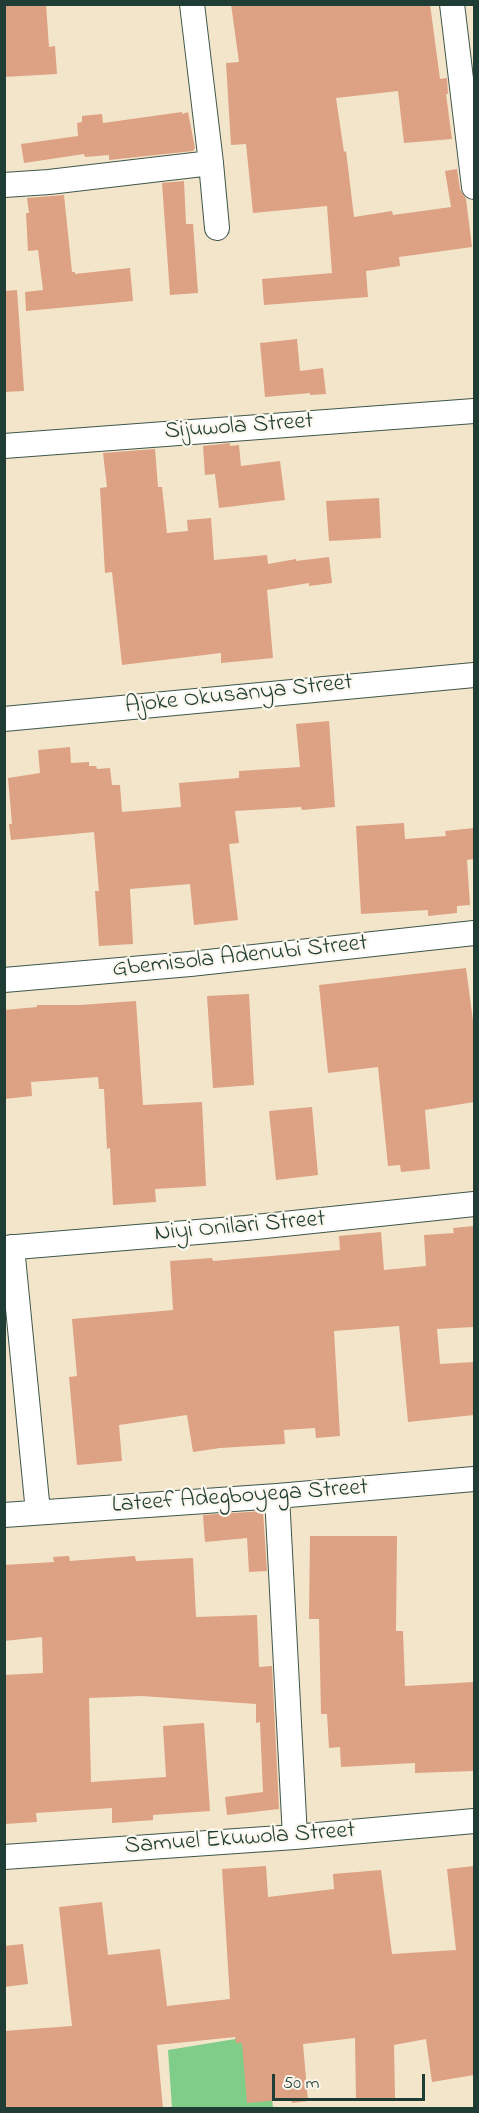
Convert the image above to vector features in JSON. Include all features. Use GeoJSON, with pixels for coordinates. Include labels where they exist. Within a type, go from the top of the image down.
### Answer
{"type":"FeatureCollection","features":[{"type":"Feature","properties":{"kind":"street"},"geometry":{"type":"LineString","coordinates":[[192,4],[217,228]]}},
{"type":"Feature","properties":{"kind":"street"},"geometry":{"type":"LineString","coordinates":[[452,4],[471,134],[474,187]]}},
{"type":"Feature","properties":{"kind":"street"},"geometry":{"type":"LineString","coordinates":[[4,185],[211,163]]}},
{"type":"Feature","properties":{"kind":"street","name":"Sijuwola Street"},"geometry":{"type":"LineString","coordinates":[[4,446],[474,411]]}},
{"type":"Feature","properties":{"kind":"street","name":"Ajoke Okusanya Street"},"geometry":{"type":"LineString","coordinates":[[4,719],[474,675]]}},
{"type":"Feature","properties":{"kind":"street","name":"Gbemisola Adenubi Street"},"geometry":{"type":"LineString","coordinates":[[4,980],[190,964],[474,933]]}},
{"type":"Feature","properties":{"kind":"street","name":"Niyi Onilari Street"},"geometry":{"type":"LineString","coordinates":[[8,1248],[246,1228],[474,1204]]}},
{"type":"Feature","properties":{"kind":"street"},"geometry":{"type":"LineString","coordinates":[[8,1248],[38,1512]]}},
{"type":"Feature","properties":{"kind":"street","name":"Lateef Adegboyega Street"},"geometry":{"type":"LineString","coordinates":[[4,1515],[277,1496],[474,1479]]}},
{"type":"Feature","properties":{"kind":"street"},"geometry":{"type":"LineString","coordinates":[[277,1496],[295,1837]]}},
{"type":"Feature","properties":{"kind":"street","name":"Samuel Ekuwola Street"},"geometry":{"type":"LineString","coordinates":[[4,1857],[295,1837],[474,1821]]}},
{"type":"Feature","properties":{"kind":"green space"},"geometry":{"type":"Polygon","coordinates":[[[266,2034],[273,2108],[172,2108],[168,2050],[266,2034]]]}},
{"type":"Feature","properties":{"kind":"building"},"geometry":{"type":"Polygon","coordinates":[[[4,4],[46,4],[49,47],[55,46],[57,74],[4,77],[4,4]]]}},
{"type":"Feature","properties":{"kind":"building"},"geometry":{"type":"Polygon","coordinates":[[[231,4],[430,4],[440,79],[447,78],[448,94],[446,94],[452,139],[404,143],[398,91],[336,98],[344,152],[346,151],[354,217],[392,211],[393,215],[451,207],[445,171],[457,169],[460,189],[466,199],[472,247],[399,257],[400,266],[366,271],[368,297],[264,305],[262,279],[332,273],[327,206],[253,213],[246,144],[231,145],[226,63],[239,62],[231,4]]]}},
{"type":"Feature","properties":{"kind":"building"},"geometry":{"type":"Polygon","coordinates":[[[182,112],[182,114],[188,112],[195,148],[193,151],[109,160],[109,155],[85,157],[84,154],[24,163],[21,144],[78,136],[77,123],[82,122],[82,116],[102,114],[103,123],[182,112]]]}},
{"type":"Feature","properties":{"kind":"building"},"geometry":{"type":"Polygon","coordinates":[[[184,181],[186,224],[193,224],[198,293],[170,295],[162,183],[184,181]]]}},
{"type":"Feature","properties":{"kind":"building"},"geometry":{"type":"Polygon","coordinates":[[[64,195],[72,272],[75,274],[130,268],[133,301],[26,311],[25,292],[43,290],[38,250],[28,251],[27,198],[64,195]]]}},
{"type":"Feature","properties":{"kind":"building"},"geometry":{"type":"Polygon","coordinates":[[[17,290],[24,391],[4,392],[4,291],[17,290]]]}},
{"type":"Feature","properties":{"kind":"building"},"geometry":{"type":"Polygon","coordinates":[[[297,339],[300,371],[323,368],[326,394],[265,397],[260,343],[297,339]]]}},
{"type":"Feature","properties":{"kind":"building"},"geometry":{"type":"Polygon","coordinates":[[[230,443],[230,446],[239,445],[241,466],[280,461],[285,500],[219,508],[215,474],[205,475],[203,446],[230,443]]]}},
{"type":"Feature","properties":{"kind":"building"},"geometry":{"type":"Polygon","coordinates":[[[155,449],[158,487],[162,487],[167,533],[188,531],[187,520],[211,518],[214,560],[267,555],[268,564],[329,557],[332,583],[309,586],[309,583],[267,590],[273,658],[221,663],[221,653],[122,665],[112,572],[105,573],[100,488],[107,487],[103,453],[155,449]]]}},
{"type":"Feature","properties":{"kind":"building"},"geometry":{"type":"Polygon","coordinates":[[[379,498],[381,538],[329,541],[326,501],[379,498]]]}},
{"type":"Feature","properties":{"kind":"building"},"geometry":{"type":"Polygon","coordinates":[[[329,721],[335,807],[235,811],[239,843],[229,844],[238,920],[194,925],[190,884],[130,889],[133,944],[99,946],[95,891],[99,891],[94,832],[11,840],[8,778],[40,773],[38,750],[70,747],[71,763],[89,762],[89,766],[96,766],[97,769],[110,768],[112,785],[120,785],[122,812],[181,807],[179,783],[239,778],[239,771],[300,767],[296,724],[329,721]]]}},
{"type":"Feature","properties":{"kind":"building"},"geometry":{"type":"Polygon","coordinates":[[[404,823],[405,839],[446,836],[445,831],[474,828],[474,859],[467,860],[470,905],[457,906],[457,913],[428,916],[428,910],[361,914],[356,826],[404,823]]]}},
{"type":"Feature","properties":{"kind":"building"},"geometry":{"type":"Polygon","coordinates":[[[466,968],[474,1028],[474,1102],[425,1110],[430,1169],[401,1172],[400,1165],[388,1166],[378,1067],[328,1073],[319,985],[466,968]]]}},
{"type":"Feature","properties":{"kind":"building"},"geometry":{"type":"Polygon","coordinates":[[[249,994],[254,1085],[213,1088],[207,996],[249,994]]]}},
{"type":"Feature","properties":{"kind":"building"},"geometry":{"type":"Polygon","coordinates":[[[136,1001],[143,1105],[202,1102],[206,1186],[155,1189],[156,1202],[113,1205],[104,1089],[99,1089],[98,1077],[31,1082],[32,1096],[4,1099],[4,1010],[37,1007],[37,1005],[136,1001]]]}},
{"type":"Feature","properties":{"kind":"building"},"geometry":{"type":"Polygon","coordinates":[[[312,1107],[318,1175],[276,1180],[269,1111],[312,1107]]]}},
{"type":"Feature","properties":{"kind":"building"},"geometry":{"type":"Polygon","coordinates":[[[474,1226],[474,1327],[437,1329],[440,1364],[474,1362],[474,1415],[408,1422],[399,1326],[334,1331],[340,1436],[316,1438],[315,1428],[284,1430],[285,1444],[193,1452],[187,1415],[119,1425],[122,1461],[77,1465],[69,1377],[77,1376],[72,1319],[173,1310],[170,1261],[212,1258],[213,1261],[340,1250],[339,1236],[381,1232],[384,1270],[426,1266],[424,1235],[454,1233],[453,1228],[474,1226]]]}},
{"type":"Feature","properties":{"kind":"building"},"geometry":{"type":"Polygon","coordinates":[[[263,1511],[267,1571],[249,1572],[247,1538],[205,1542],[203,1515],[263,1511]]]}},
{"type":"Feature","properties":{"kind":"building"},"geometry":{"type":"Polygon","coordinates":[[[310,1536],[397,1536],[396,1631],[403,1631],[405,1686],[474,1682],[474,1771],[415,1773],[415,1763],[341,1767],[340,1747],[329,1748],[327,1714],[321,1714],[319,1619],[309,1619],[310,1536]]]}},
{"type":"Feature","properties":{"kind":"building"},"geometry":{"type":"Polygon","coordinates":[[[69,1556],[70,1561],[135,1556],[136,1561],[193,1558],[196,1617],[257,1615],[259,1667],[272,1666],[279,1809],[227,1815],[225,1797],[263,1792],[260,1722],[256,1723],[256,1704],[142,1696],[89,1698],[91,1782],[166,1777],[163,1726],[204,1723],[210,1811],[153,1815],[153,1820],[112,1823],[112,1808],[36,1813],[37,1822],[4,1824],[4,1675],[43,1673],[42,1637],[4,1641],[4,1565],[54,1562],[53,1557],[69,1556]]]}},
{"type":"Feature","properties":{"kind":"building"},"geometry":{"type":"Polygon","coordinates":[[[266,1866],[268,1897],[334,1889],[333,1874],[381,1870],[392,1954],[456,1950],[447,1869],[474,1866],[474,2075],[432,2082],[426,2039],[394,2045],[395,2098],[356,2099],[355,2038],[303,2044],[308,2101],[292,2103],[291,2099],[247,2103],[242,2043],[236,2043],[235,2037],[157,2045],[163,2109],[4,2107],[4,2031],[72,2026],[59,1907],[102,1902],[108,1955],[160,1949],[167,2006],[230,1999],[222,1869],[266,1866]]]}},
{"type":"Feature","properties":{"kind":"building"},"geometry":{"type":"Polygon","coordinates":[[[23,1944],[28,1984],[4,1987],[4,1946],[23,1944]]]}}]}
